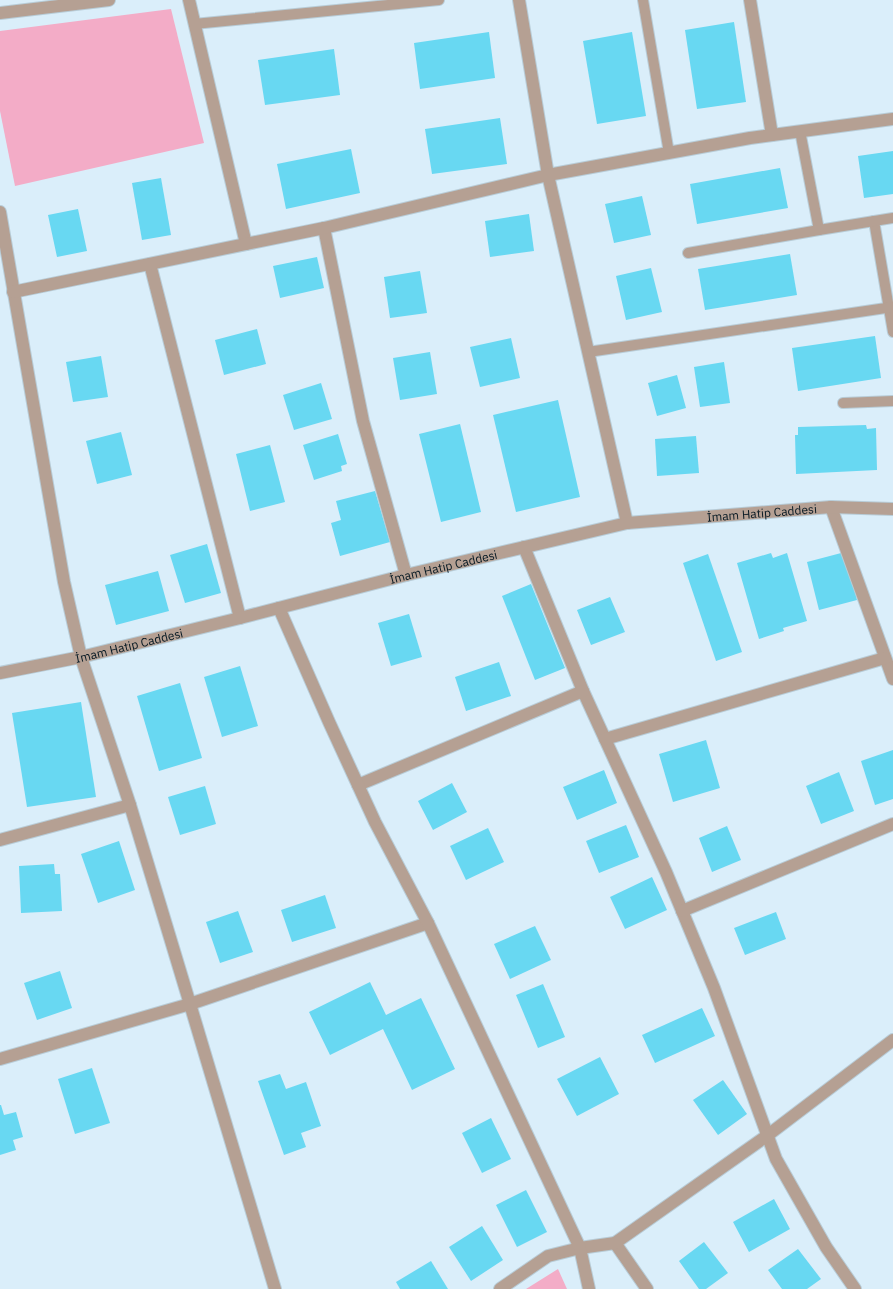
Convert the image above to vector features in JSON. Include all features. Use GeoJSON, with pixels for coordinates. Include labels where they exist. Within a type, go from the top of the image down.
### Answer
{"type":"FeatureCollection","features":[{"type":"Feature","properties":{"kind":"street"},"geometry":{"type":"LineString","coordinates":[[0,13],[109,0]]}},
{"type":"Feature","properties":{"kind":"street"},"geometry":{"type":"LineString","coordinates":[[189,0],[246,244]]}},
{"type":"Feature","properties":{"kind":"street"},"geometry":{"type":"LineString","coordinates":[[519,0],[548,175],[627,523]]}},
{"type":"Feature","properties":{"kind":"street"},"geometry":{"type":"LineString","coordinates":[[750,0],[772,135]]}},
{"type":"Feature","properties":{"kind":"street"},"geometry":{"type":"LineString","coordinates":[[13,292],[324,228],[548,175],[772,135],[893,118]]}},
{"type":"Feature","properties":{"kind":"street"},"geometry":{"type":"LineString","coordinates":[[0,212],[64,582],[81,657],[130,805],[274,1289]]}},
{"type":"Feature","properties":{"kind":"street"},"geometry":{"type":"LineString","coordinates":[[324,228],[364,422],[406,575]]}},
{"type":"Feature","properties":{"kind":"street"},"geometry":{"type":"LineString","coordinates":[[150,264],[240,618]]}},
{"type":"Feature","properties":{"kind":"street"},"geometry":{"type":"LineString","coordinates":[[831,507],[893,679]]}},
{"type":"Feature","properties":{"kind":"street","name":"İmam Hatip Caddesi"},"geometry":{"type":"LineString","coordinates":[[0,673],[81,657],[406,575],[627,523],[831,507],[893,509]]}},
{"type":"Feature","properties":{"kind":"street"},"geometry":{"type":"LineString","coordinates":[[524,547],[583,691],[666,872],[714,988],[776,1159],[818,1234],[855,1289]]}},
{"type":"Feature","properties":{"kind":"street"},"geometry":{"type":"LineString","coordinates":[[279,608],[375,822],[428,923],[580,1248],[589,1289]]}},
{"type":"Feature","properties":{"kind":"street"},"geometry":{"type":"LineString","coordinates":[[605,739],[885,658]]}},
{"type":"Feature","properties":{"kind":"street"},"geometry":{"type":"LineString","coordinates":[[358,785],[583,691]]}},
{"type":"Feature","properties":{"kind":"street"},"geometry":{"type":"LineString","coordinates":[[0,840],[130,805]]}},
{"type":"Feature","properties":{"kind":"street"},"geometry":{"type":"LineString","coordinates":[[682,911],[893,824]]}},
{"type":"Feature","properties":{"kind":"street"},"geometry":{"type":"LineString","coordinates":[[0,1059],[190,1004],[428,923]]}},
{"type":"Feature","properties":{"kind":"street"},"geometry":{"type":"LineString","coordinates":[[500,1289],[548,1256],[580,1248],[615,1243],[768,1135],[893,1040]]}},
{"type":"Feature","properties":{"kind":"street"},"geometry":{"type":"LineString","coordinates":[[615,1243],[647,1289]]}},
{"type":"Feature","properties":{"kind":"lane"},"geometry":{"type":"LineString","coordinates":[[194,24],[386,3],[439,0]]}},
{"type":"Feature","properties":{"kind":"lane"},"geometry":{"type":"LineString","coordinates":[[643,0],[668,153]]}},
{"type":"Feature","properties":{"kind":"lane"},"geometry":{"type":"LineString","coordinates":[[800,131],[819,230]]}},
{"type":"Feature","properties":{"kind":"lane"},"geometry":{"type":"LineString","coordinates":[[688,253],[893,218]]}},
{"type":"Feature","properties":{"kind":"lane"},"geometry":{"type":"LineString","coordinates":[[874,221],[890,307],[893,332]]}},
{"type":"Feature","properties":{"kind":"lane"},"geometry":{"type":"LineString","coordinates":[[588,352],[890,307]]}},
{"type":"Feature","properties":{"kind":"lane"},"geometry":{"type":"LineString","coordinates":[[843,402],[893,401]]}},
{"type":"Feature","properties":{"kind":"shaded area"},"geometry":{"type":"Polygon","coordinates":[[[171,9],[204,143],[15,186],[0,111],[0,31],[171,9]]]}},
{"type":"Feature","properties":{"kind":"shaded area"},"geometry":{"type":"Polygon","coordinates":[[[558,1269],[567,1289],[526,1289],[558,1269]]]}},
{"type":"Feature","properties":{"kind":"building"},"geometry":{"type":"Polygon","coordinates":[[[734,22],[746,102],[697,109],[685,30],[734,22]]]}},
{"type":"Feature","properties":{"kind":"building"},"geometry":{"type":"Polygon","coordinates":[[[489,32],[495,78],[420,89],[414,43],[489,32]]]}},
{"type":"Feature","properties":{"kind":"building"},"geometry":{"type":"Polygon","coordinates":[[[632,32],[646,116],[597,124],[583,41],[632,32]]]}},
{"type":"Feature","properties":{"kind":"building"},"geometry":{"type":"Polygon","coordinates":[[[334,49],[340,95],[265,105],[258,60],[334,49]]]}},
{"type":"Feature","properties":{"kind":"building"},"geometry":{"type":"Polygon","coordinates":[[[500,118],[507,164],[432,174],[425,129],[500,118]]]}},
{"type":"Feature","properties":{"kind":"building"},"geometry":{"type":"Polygon","coordinates":[[[351,149],[360,193],[286,209],[277,164],[351,149]]]}},
{"type":"Feature","properties":{"kind":"building"},"geometry":{"type":"Polygon","coordinates":[[[893,151],[893,194],[864,198],[858,156],[893,151]]]}},
{"type":"Feature","properties":{"kind":"building"},"geometry":{"type":"Polygon","coordinates":[[[780,168],[788,208],[697,224],[690,184],[780,168]]]}},
{"type":"Feature","properties":{"kind":"building"},"geometry":{"type":"Polygon","coordinates":[[[161,178],[171,235],[142,240],[132,183],[161,178]]]}},
{"type":"Feature","properties":{"kind":"building"},"geometry":{"type":"Polygon","coordinates":[[[642,196],[651,235],[614,243],[605,204],[642,196]]]}},
{"type":"Feature","properties":{"kind":"building"},"geometry":{"type":"Polygon","coordinates":[[[78,209],[87,251],[57,257],[48,215],[78,209]]]}},
{"type":"Feature","properties":{"kind":"building"},"geometry":{"type":"Polygon","coordinates":[[[529,214],[534,251],[490,257],[485,221],[529,214]]]}},
{"type":"Feature","properties":{"kind":"building"},"geometry":{"type":"Polygon","coordinates":[[[790,254],[797,295],[705,310],[698,269],[790,254]]]}},
{"type":"Feature","properties":{"kind":"building"},"geometry":{"type":"Polygon","coordinates":[[[317,257],[324,288],[280,298],[273,266],[317,257]]]}},
{"type":"Feature","properties":{"kind":"building"},"geometry":{"type":"Polygon","coordinates":[[[651,268],[662,312],[626,320],[616,276],[651,268]]]}},
{"type":"Feature","properties":{"kind":"building"},"geometry":{"type":"Polygon","coordinates":[[[420,271],[427,313],[390,318],[384,277],[420,271]]]}},
{"type":"Feature","properties":{"kind":"building"},"geometry":{"type":"Polygon","coordinates":[[[257,329],[266,364],[224,375],[215,340],[257,329]]]}},
{"type":"Feature","properties":{"kind":"building"},"geometry":{"type":"Polygon","coordinates":[[[875,336],[881,378],[798,391],[792,348],[875,336]]]}},
{"type":"Feature","properties":{"kind":"building"},"geometry":{"type":"Polygon","coordinates":[[[511,338],[520,378],[480,387],[470,347],[511,338]]]}},
{"type":"Feature","properties":{"kind":"building"},"geometry":{"type":"Polygon","coordinates":[[[430,352],[437,394],[400,400],[393,358],[430,352]]]}},
{"type":"Feature","properties":{"kind":"building"},"geometry":{"type":"Polygon","coordinates":[[[101,356],[108,397],[73,402],[66,362],[101,356]]]}},
{"type":"Feature","properties":{"kind":"building"},"geometry":{"type":"Polygon","coordinates":[[[724,362],[730,403],[700,407],[694,367],[724,362]]]}},
{"type":"Feature","properties":{"kind":"building"},"geometry":{"type":"Polygon","coordinates":[[[677,375],[686,408],[657,416],[648,383],[677,375]]]}},
{"type":"Feature","properties":{"kind":"building"},"geometry":{"type":"Polygon","coordinates":[[[321,383],[332,419],[294,430],[283,395],[321,383]]]}},
{"type":"Feature","properties":{"kind":"building"},"geometry":{"type":"Polygon","coordinates":[[[558,400],[580,497],[516,512],[493,415],[558,400]]]}},
{"type":"Feature","properties":{"kind":"building"},"geometry":{"type":"Polygon","coordinates":[[[460,424],[481,512],[441,522],[419,434],[460,424]]]}},
{"type":"Feature","properties":{"kind":"building"},"geometry":{"type":"Polygon","coordinates":[[[866,425],[867,429],[876,428],[877,470],[796,474],[795,435],[798,435],[798,427],[866,425]]]}},
{"type":"Feature","properties":{"kind":"building"},"geometry":{"type":"Polygon","coordinates":[[[121,432],[132,475],[97,484],[86,441],[121,432]]]}},
{"type":"Feature","properties":{"kind":"building"},"geometry":{"type":"Polygon","coordinates":[[[338,434],[347,464],[341,466],[342,471],[314,480],[303,445],[338,434]]]}},
{"type":"Feature","properties":{"kind":"building"},"geometry":{"type":"Polygon","coordinates":[[[696,436],[699,473],[657,476],[655,439],[696,436]]]}},
{"type":"Feature","properties":{"kind":"building"},"geometry":{"type":"Polygon","coordinates":[[[270,445],[285,502],[250,511],[236,454],[270,445]]]}},
{"type":"Feature","properties":{"kind":"building"},"geometry":{"type":"Polygon","coordinates":[[[375,491],[390,542],[340,556],[331,523],[341,520],[336,501],[375,491]]]}},
{"type":"Feature","properties":{"kind":"building"},"geometry":{"type":"Polygon","coordinates":[[[207,544],[221,593],[185,603],[170,555],[207,544]]]}},
{"type":"Feature","properties":{"kind":"building"},"geometry":{"type":"Polygon","coordinates":[[[845,552],[857,600],[819,610],[807,562],[845,552]]]}},
{"type":"Feature","properties":{"kind":"building"},"geometry":{"type":"Polygon","coordinates":[[[771,553],[773,558],[787,553],[807,621],[783,628],[784,631],[759,639],[737,563],[771,553]]]}},
{"type":"Feature","properties":{"kind":"building"},"geometry":{"type":"Polygon","coordinates":[[[708,554],[742,652],[716,661],[683,563],[708,554]]]}},
{"type":"Feature","properties":{"kind":"building"},"geometry":{"type":"Polygon","coordinates":[[[158,571],[169,611],[116,625],[105,585],[158,571]]]}},
{"type":"Feature","properties":{"kind":"building"},"geometry":{"type":"Polygon","coordinates":[[[531,584],[565,668],[535,680],[502,596],[531,584]]]}},
{"type":"Feature","properties":{"kind":"building"},"geometry":{"type":"Polygon","coordinates":[[[610,597],[625,632],[591,645],[577,610],[610,597]]]}},
{"type":"Feature","properties":{"kind":"building"},"geometry":{"type":"Polygon","coordinates":[[[409,614],[422,657],[391,666],[378,623],[409,614]]]}},
{"type":"Feature","properties":{"kind":"building"},"geometry":{"type":"Polygon","coordinates":[[[499,662],[511,696],[466,711],[455,677],[499,662]]]}},
{"type":"Feature","properties":{"kind":"building"},"geometry":{"type":"Polygon","coordinates":[[[240,666],[258,726],[222,737],[204,677],[240,666]]]}},
{"type":"Feature","properties":{"kind":"building"},"geometry":{"type":"Polygon","coordinates":[[[180,683],[202,758],[159,771],[137,696],[180,683]]]}},
{"type":"Feature","properties":{"kind":"building"},"geometry":{"type":"Polygon","coordinates":[[[81,702],[96,797],[27,807],[12,713],[81,702]]]}},
{"type":"Feature","properties":{"kind":"building"},"geometry":{"type":"Polygon","coordinates":[[[706,740],[720,788],[673,802],[659,754],[706,740]]]}},
{"type":"Feature","properties":{"kind":"building"},"geometry":{"type":"Polygon","coordinates":[[[893,750],[893,799],[875,805],[861,761],[893,750]]]}},
{"type":"Feature","properties":{"kind":"building"},"geometry":{"type":"Polygon","coordinates":[[[604,770],[617,803],[577,820],[563,787],[604,770]]]}},
{"type":"Feature","properties":{"kind":"building"},"geometry":{"type":"Polygon","coordinates":[[[839,772],[854,811],[821,824],[806,786],[839,772]]]}},
{"type":"Feature","properties":{"kind":"building"},"geometry":{"type":"Polygon","coordinates":[[[452,783],[467,812],[433,830],[418,801],[452,783]]]}},
{"type":"Feature","properties":{"kind":"building"},"geometry":{"type":"Polygon","coordinates":[[[205,786],[216,824],[180,835],[168,797],[205,786]]]}},
{"type":"Feature","properties":{"kind":"building"},"geometry":{"type":"Polygon","coordinates":[[[626,825],[639,857],[599,873],[586,841],[626,825]]]}},
{"type":"Feature","properties":{"kind":"building"},"geometry":{"type":"Polygon","coordinates":[[[727,826],[741,860],[712,872],[699,838],[727,826]]]}},
{"type":"Feature","properties":{"kind":"building"},"geometry":{"type":"Polygon","coordinates":[[[488,828],[504,862],[466,880],[450,846],[488,828]]]}},
{"type":"Feature","properties":{"kind":"building"},"geometry":{"type":"Polygon","coordinates":[[[119,841],[135,890],[98,903],[81,854],[119,841]]]}},
{"type":"Feature","properties":{"kind":"building"},"geometry":{"type":"Polygon","coordinates":[[[54,864],[55,874],[60,874],[62,911],[21,913],[19,866],[54,864]]]}},
{"type":"Feature","properties":{"kind":"building"},"geometry":{"type":"Polygon","coordinates":[[[652,877],[667,910],[625,929],[610,897],[652,877]]]}},
{"type":"Feature","properties":{"kind":"building"},"geometry":{"type":"Polygon","coordinates":[[[325,895],[336,928],[292,942],[281,910],[325,895]]]}},
{"type":"Feature","properties":{"kind":"building"},"geometry":{"type":"Polygon","coordinates":[[[238,911],[253,952],[220,963],[206,922],[238,911]]]}},
{"type":"Feature","properties":{"kind":"building"},"geometry":{"type":"Polygon","coordinates":[[[776,912],[786,939],[745,955],[734,928],[776,912]]]}},
{"type":"Feature","properties":{"kind":"building"},"geometry":{"type":"Polygon","coordinates":[[[535,926],[551,960],[510,979],[494,944],[535,926]]]}},
{"type":"Feature","properties":{"kind":"building"},"geometry":{"type":"Polygon","coordinates":[[[60,971],[72,1008],[37,1020],[24,983],[60,971]]]}},
{"type":"Feature","properties":{"kind":"building"},"geometry":{"type":"Polygon","coordinates":[[[370,982],[386,1015],[421,998],[455,1069],[412,1090],[383,1029],[330,1055],[309,1012],[370,982]]]}},
{"type":"Feature","properties":{"kind":"building"},"geometry":{"type":"Polygon","coordinates":[[[543,984],[565,1037],[538,1048],[516,995],[543,984]]]}},
{"type":"Feature","properties":{"kind":"building"},"geometry":{"type":"Polygon","coordinates":[[[702,1008],[715,1036],[655,1063],[642,1035],[702,1008]]]}},
{"type":"Feature","properties":{"kind":"building"},"geometry":{"type":"Polygon","coordinates":[[[600,1057],[619,1094],[577,1116],[557,1079],[600,1057]]]}},
{"type":"Feature","properties":{"kind":"building"},"geometry":{"type":"Polygon","coordinates":[[[92,1068],[110,1123],[75,1134],[58,1079],[92,1068]]]}},
{"type":"Feature","properties":{"kind":"building"},"geometry":{"type":"Polygon","coordinates":[[[280,1074],[286,1089],[306,1082],[321,1126],[301,1133],[306,1147],[284,1155],[258,1081],[280,1074]]]}},
{"type":"Feature","properties":{"kind":"building"},"geometry":{"type":"Polygon","coordinates":[[[723,1080],[747,1114],[718,1135],[693,1100],[723,1080]]]}},
{"type":"Feature","properties":{"kind":"building"},"geometry":{"type":"Polygon","coordinates":[[[0,1105],[4,1115],[16,1112],[23,1137],[13,1140],[16,1150],[0,1155],[0,1105]]]}},
{"type":"Feature","properties":{"kind":"building"},"geometry":{"type":"Polygon","coordinates":[[[491,1118],[511,1159],[482,1173],[462,1133],[491,1118]]]}},
{"type":"Feature","properties":{"kind":"building"},"geometry":{"type":"Polygon","coordinates":[[[526,1190],[547,1232],[517,1247],[496,1205],[526,1190]]]}},
{"type":"Feature","properties":{"kind":"building"},"geometry":{"type":"Polygon","coordinates":[[[774,1199],[790,1229],[749,1252],[733,1222],[774,1199]]]}},
{"type":"Feature","properties":{"kind":"building"},"geometry":{"type":"Polygon","coordinates":[[[482,1226],[503,1260],[471,1281],[449,1247],[482,1226]]]}},
{"type":"Feature","properties":{"kind":"building"},"geometry":{"type":"Polygon","coordinates":[[[704,1242],[728,1273],[706,1289],[699,1289],[679,1261],[704,1242]]]}},
{"type":"Feature","properties":{"kind":"building"},"geometry":{"type":"Polygon","coordinates":[[[798,1249],[821,1279],[807,1289],[782,1289],[768,1270],[798,1249]]]}},
{"type":"Feature","properties":{"kind":"building"},"geometry":{"type":"Polygon","coordinates":[[[431,1261],[448,1289],[400,1289],[396,1282],[431,1261]]]}}]}
